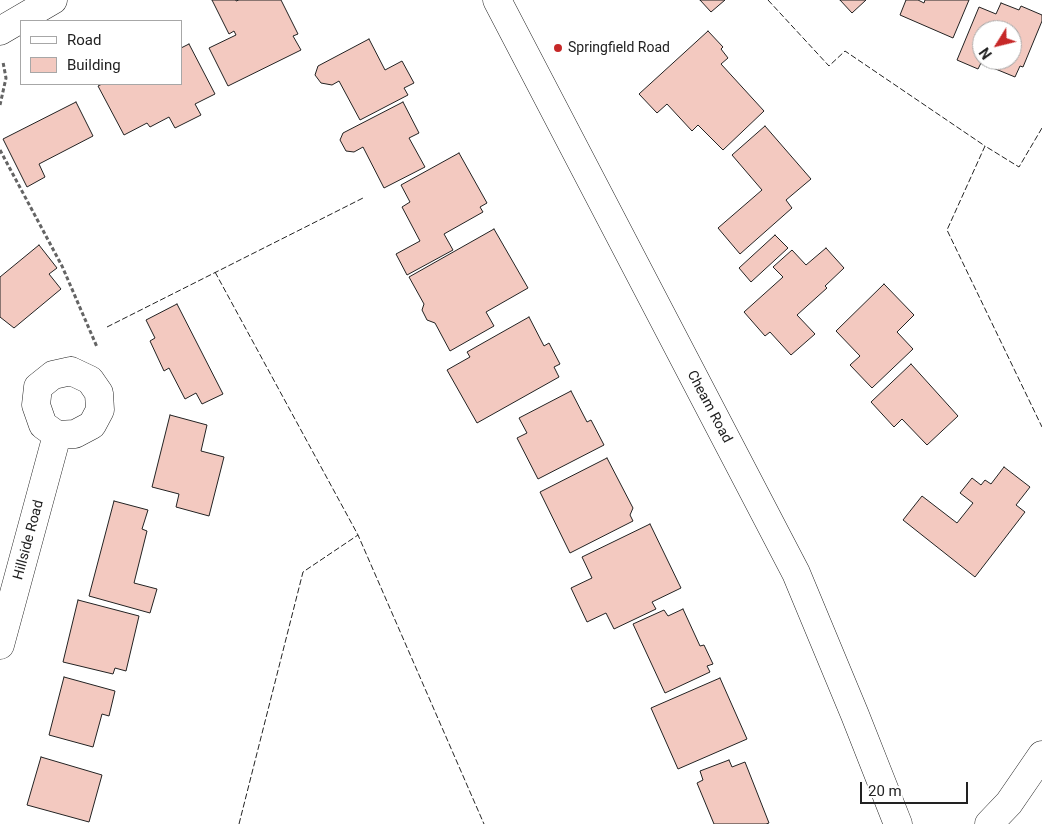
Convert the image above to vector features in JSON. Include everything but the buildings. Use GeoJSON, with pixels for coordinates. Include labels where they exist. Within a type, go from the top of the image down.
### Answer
{"type":"FeatureCollection","features":[{"type":"Feature","properties":{"kind":"main road"},"geometry":{"type":"LineString","coordinates":[[29,20],[53,0]]}},
{"type":"Feature","properties":{"kind":"main road","name":"Cheam Road"},"geometry":{"type":"LineString","coordinates":[[497,0],[796,573],[855,714],[898,824]]}},
{"type":"Feature","properties":{"kind":"main road"},"geometry":{"type":"LineString","coordinates":[[1,43],[20,27]]}},
{"type":"Feature","properties":{"kind":"main road"},"geometry":{"type":"LineString","coordinates":[[71,371],[90,380],[99,393],[100,410],[92,425],[74,434],[57,435],[43,425],[36,405],[38,387],[52,375],[71,371]]}},
{"type":"Feature","properties":{"kind":"main road","name":"Hillside Road"},"geometry":{"type":"LineString","coordinates":[[0,645],[57,435]]}},
{"type":"Feature","properties":{"kind":"main road"},"geometry":{"type":"LineString","coordinates":[[989,824],[1009,803],[1042,756]]}},
{"type":"Feature","properties":{"kind":"path"},"geometry":{"type":"LineString","coordinates":[[0,105],[6,78],[1,43]]}},
{"type":"Feature","properties":{"kind":"path"},"geometry":{"type":"LineString","coordinates":[[0,150],[62,266],[100,355],[90,380]]}},
{"type":"Feature","properties":{"kind":"fence"},"geometry":{"type":"LineString","coordinates":[[768,0],[829,66],[845,51],[985,146]]}},
{"type":"Feature","properties":{"kind":"fence"},"geometry":{"type":"LineString","coordinates":[[1042,128],[1019,167],[985,146],[947,230],[1042,427]]}},
{"type":"Feature","properties":{"kind":"fence"},"geometry":{"type":"LineString","coordinates":[[107,327],[365,197]]}},
{"type":"Feature","properties":{"kind":"fence"},"geometry":{"type":"LineString","coordinates":[[215,272],[358,535],[484,824]]}},
{"type":"Feature","properties":{"kind":"fence"},"geometry":{"type":"LineString","coordinates":[[239,824],[303,572],[358,535]]}},
{"type":"Feature","properties":{"kind":"place","name":"Springfield Road"},"geometry":{"type":"Point","coordinates":[558,48]}}]}
